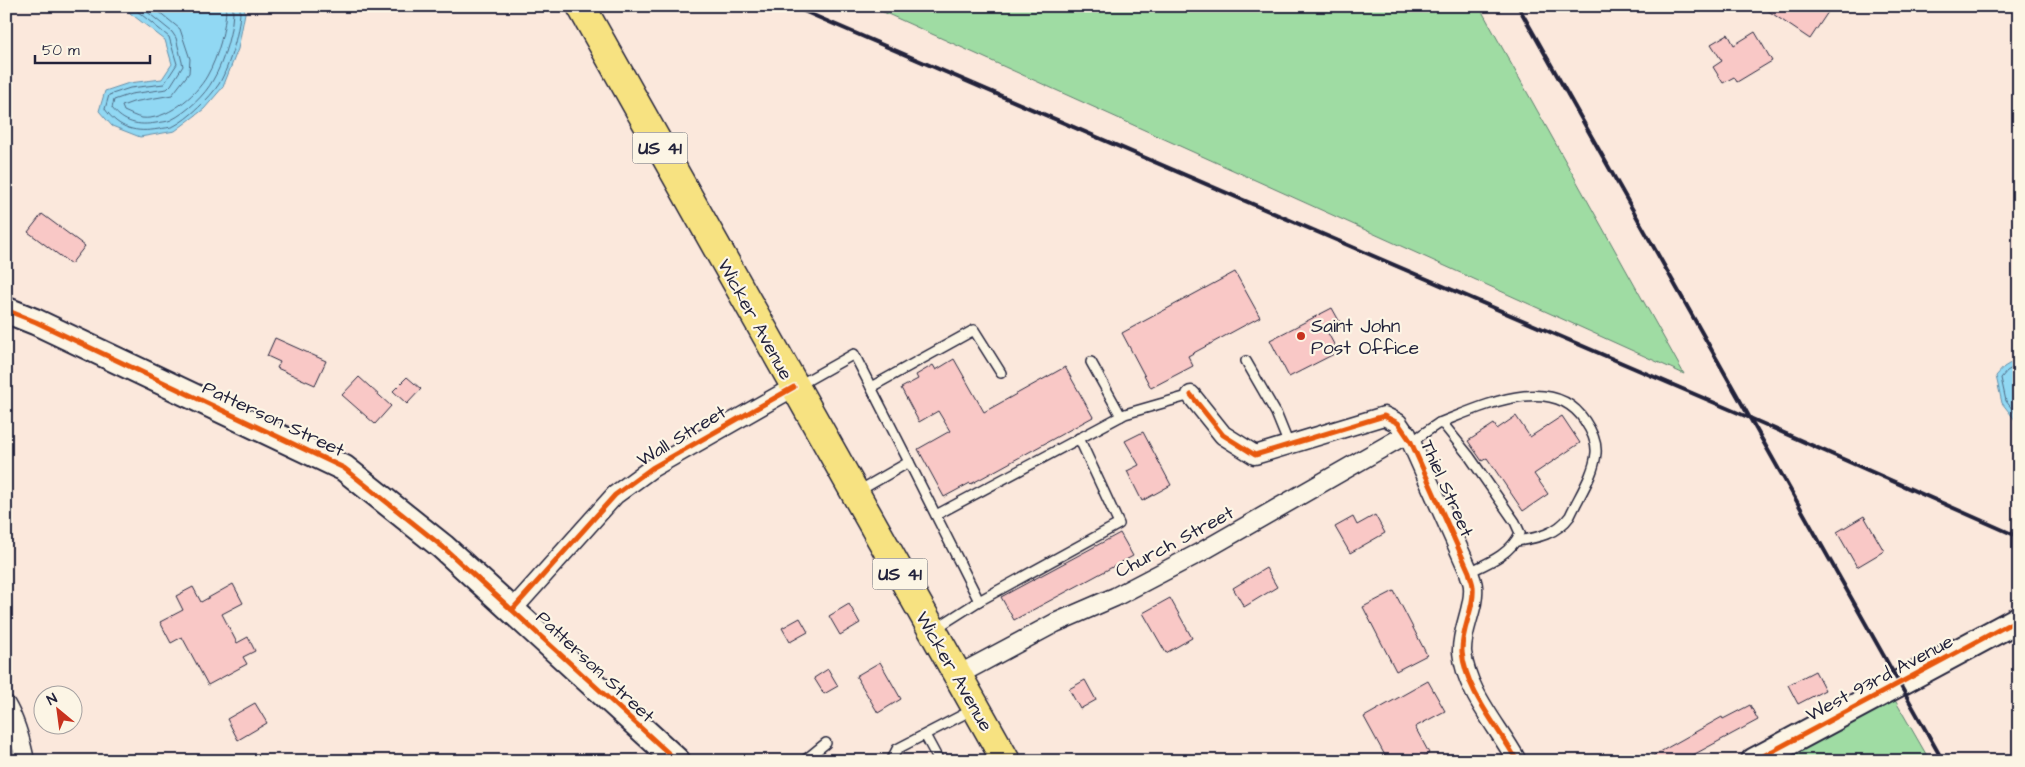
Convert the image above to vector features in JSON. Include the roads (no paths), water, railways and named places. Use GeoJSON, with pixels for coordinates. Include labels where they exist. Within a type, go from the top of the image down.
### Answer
{"type":"FeatureCollection","features":[{"type":"Feature","properties":{"kind":"highway","name":"Wicker Avenue"},"geometry":{"type":"LineString","coordinates":[[581,6],[1006,761]]}},
{"type":"Feature","properties":{"kind":"street","name":"Patterson Street"},"geometry":{"type":"LineString","coordinates":[[6,310],[36,322],[344,468],[443,547],[677,761]]}},
{"type":"Feature","properties":{"kind":"street","name":"Wall Street"},"geometry":{"type":"LineString","coordinates":[[512,610],[615,496],[652,468],[794,387]]}},
{"type":"Feature","properties":{"kind":"street","name":"Thiel Street"},"geometry":{"type":"LineString","coordinates":[[1191,395],[1223,435],[1255,455],[1384,416],[1398,423],[1409,438],[1469,572],[1473,587],[1471,605],[1464,627],[1462,650],[1471,686],[1517,761]]}},
{"type":"Feature","properties":{"kind":"street","name":"Church Street"},"geometry":{"type":"LineString","coordinates":[[958,675],[1055,623],[1115,597],[1201,552],[1409,438]]}},
{"type":"Feature","properties":{"kind":"street","name":"West 93rd Avenue"},"geometry":{"type":"LineString","coordinates":[[1754,761],[2019,618]]}},
{"type":"Feature","properties":{"kind":"street"},"geometry":{"type":"LineString","coordinates":[[6,705],[22,743],[25,761]]}},
{"type":"Feature","properties":{"kind":"lane"},"geometry":{"type":"LineString","coordinates":[[871,387],[974,330],[1001,373]]}},
{"type":"Feature","properties":{"kind":"lane"},"geometry":{"type":"LineString","coordinates":[[794,387],[854,354],[979,602]]}},
{"type":"Feature","properties":{"kind":"lane"},"geometry":{"type":"LineString","coordinates":[[1246,361],[1276,412],[1289,446]]}},
{"type":"Feature","properties":{"kind":"lane"},"geometry":{"type":"LineString","coordinates":[[1091,362],[1121,416]]}},
{"type":"Feature","properties":{"kind":"lane"},"geometry":{"type":"LineString","coordinates":[[936,515],[1121,416],[1191,395]]}},
{"type":"Feature","properties":{"kind":"lane"},"geometry":{"type":"LineString","coordinates":[[1409,438],[1439,423],[1488,404],[1527,395],[1543,395],[1564,401],[1581,414],[1592,432],[1596,451],[1593,468],[1570,516],[1566,522],[1543,537],[1517,541]]}},
{"type":"Feature","properties":{"kind":"lane"},"geometry":{"type":"LineString","coordinates":[[1439,423],[1448,430],[1515,522],[1520,533],[1517,541],[1498,558],[1469,572]]}},
{"type":"Feature","properties":{"kind":"lane"},"geometry":{"type":"LineString","coordinates":[[932,630],[1119,524],[1079,438]]}},
{"type":"Feature","properties":{"kind":"lane"},"geometry":{"type":"LineString","coordinates":[[854,494],[909,462]]}},
{"type":"Feature","properties":{"kind":"lane"},"geometry":{"type":"LineString","coordinates":[[892,761],[898,749],[976,707]]}},
{"type":"Feature","properties":{"kind":"lane"},"geometry":{"type":"LineString","coordinates":[[924,735],[939,761]]}},
{"type":"Feature","properties":{"kind":"lane"},"geometry":{"type":"LineString","coordinates":[[804,761],[826,743]]}},
{"type":"Feature","properties":{"kind":"water"},"geometry":{"type":"Polygon","coordinates":[[[126,6],[244,6],[245,13],[238,49],[223,87],[204,109],[175,131],[140,137],[112,126],[99,111],[105,91],[129,83],[162,79],[172,64],[165,40],[130,13],[126,6]]]}},
{"type":"Feature","properties":{"kind":"water"},"geometry":{"type":"Polygon","coordinates":[[[2019,358],[2019,425],[2002,403],[1996,376],[2004,367],[2019,358]]]}},
{"type":"Feature","properties":{"kind":"railway"},"geometry":{"type":"LineString","coordinates":[[792,6],[1750,418],[2019,537]]}},
{"type":"Feature","properties":{"kind":"railway"},"geometry":{"type":"LineString","coordinates":[[1518,6],[1943,761]]}},
{"type":"Feature","properties":{"kind":"place","name":"Saint John Post Office"},"geometry":{"type":"Point","coordinates":[1301,336]}}]}
